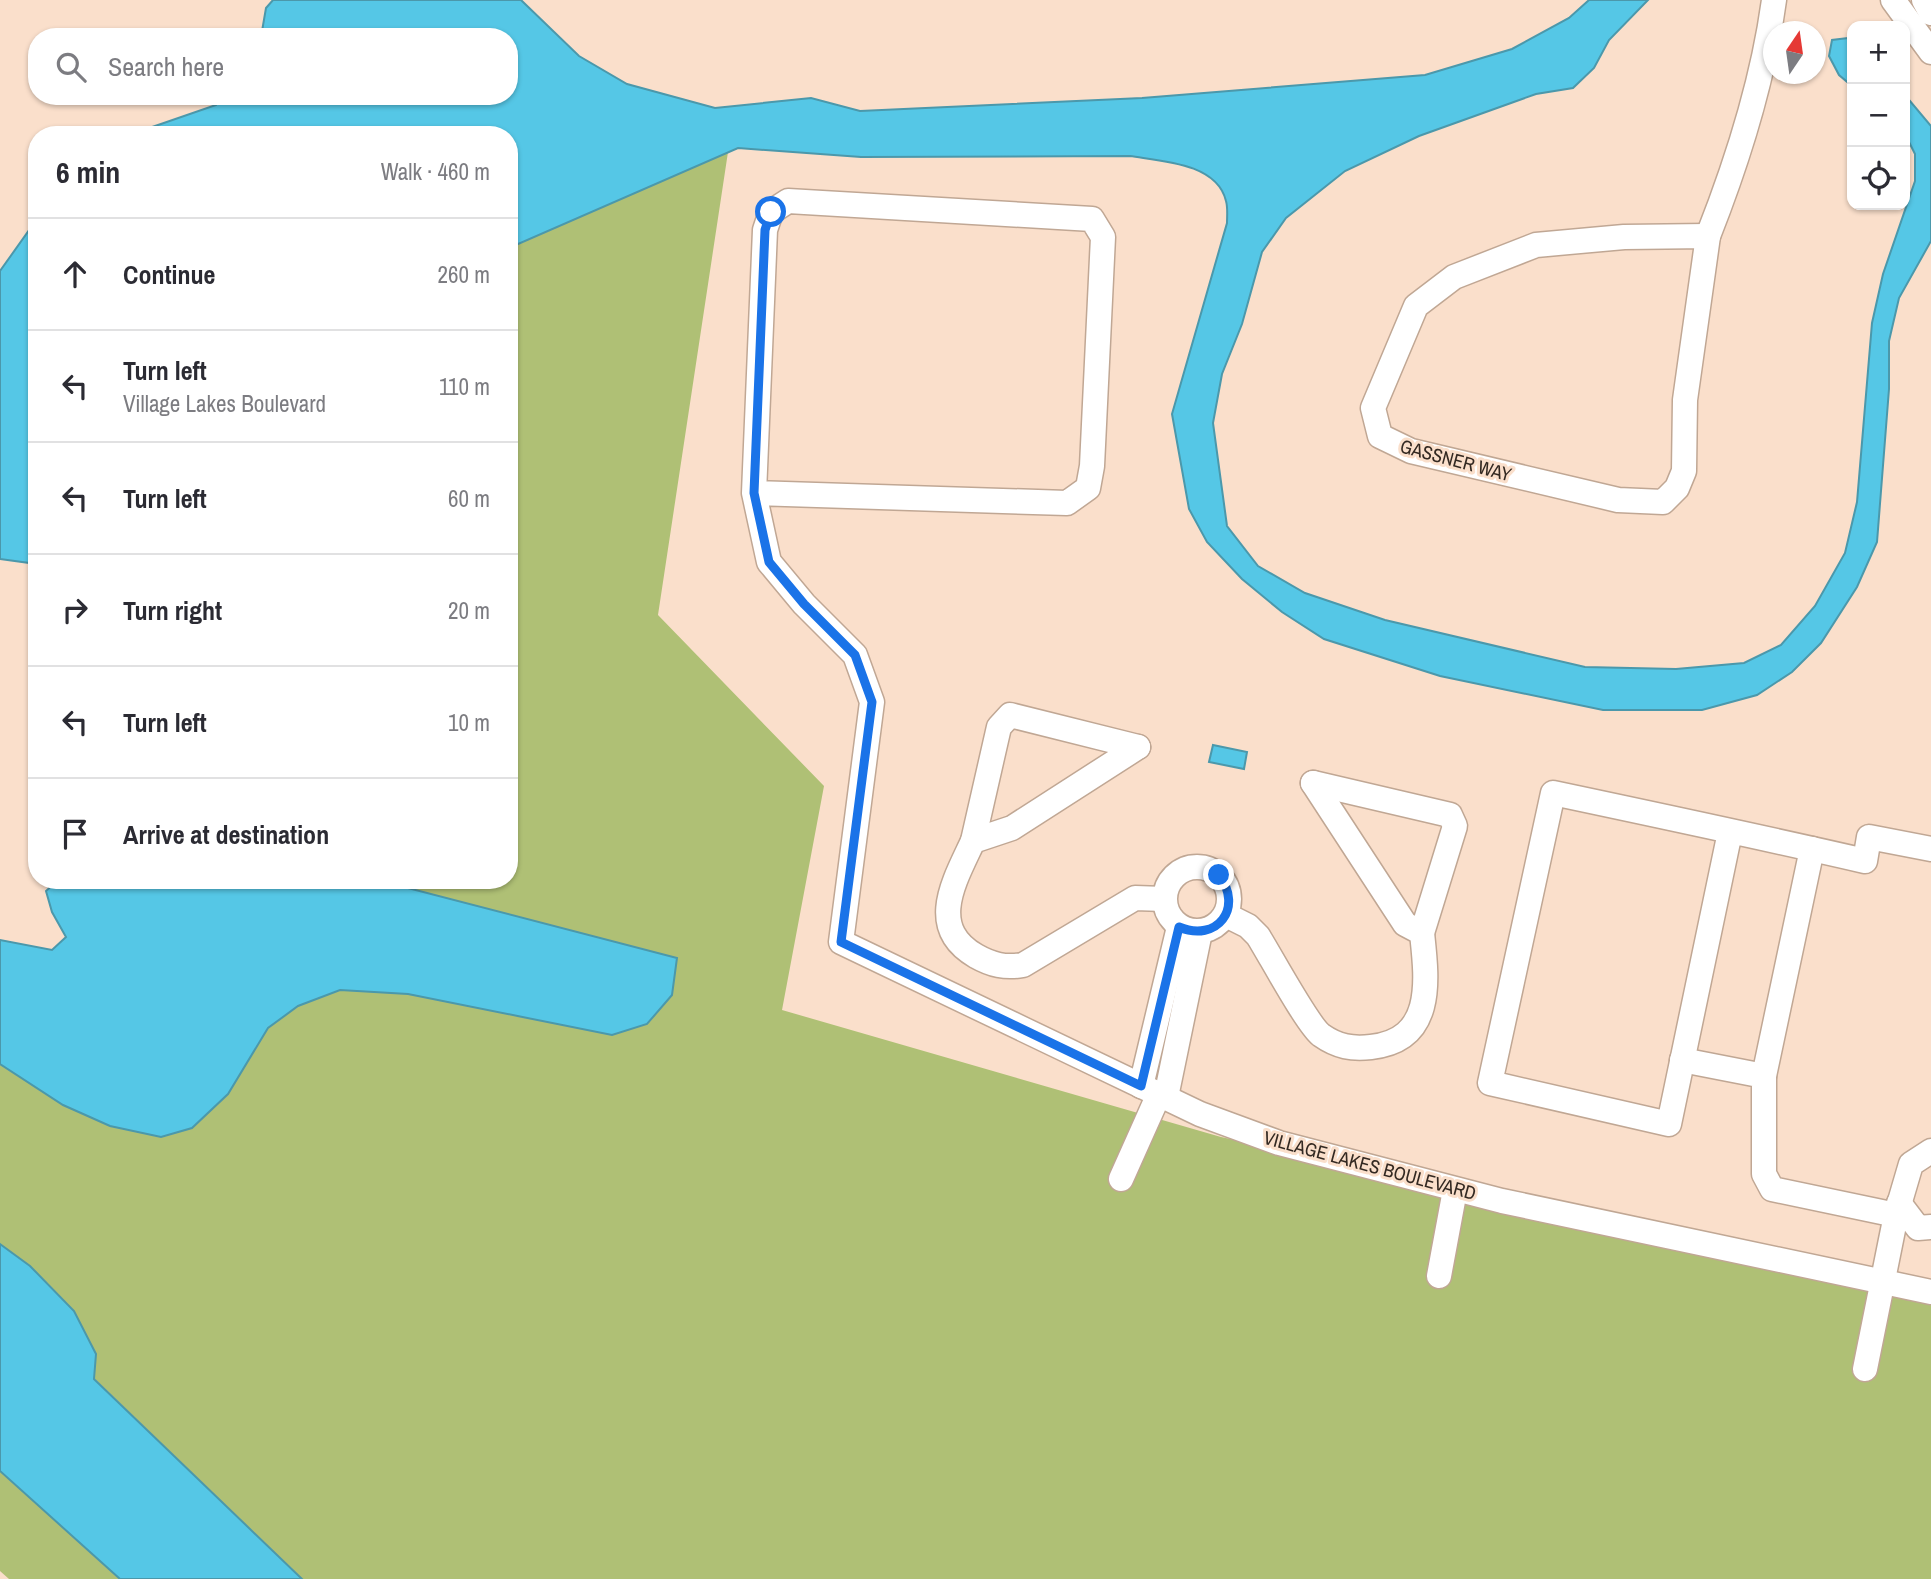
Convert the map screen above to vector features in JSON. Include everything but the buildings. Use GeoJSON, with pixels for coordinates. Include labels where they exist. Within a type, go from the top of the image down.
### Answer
{"type":"FeatureCollection","features":[{"type":"Feature","properties":{"kind":"street","name":"GASSNER WAY"},"geometry":{"type":"LineString","coordinates":[[1708,236],[1624,237],[1536,244],[1454,277],[1416,306],[1373,408],[1380,436],[1410,451],[1618,500],[1663,502],[1678,488],[1684,471],[1685,400],[1708,236],[1732,175],[1755,100],[1774,0]]}},
{"type":"Feature","properties":{"kind":"street"},"geometry":{"type":"LineString","coordinates":[[1924,0],[1931,13]]}},
{"type":"Feature","properties":{"kind":"street"},"geometry":{"type":"LineString","coordinates":[[1904,4],[1931,52]]}},
{"type":"Feature","properties":{"kind":"street"},"geometry":{"type":"LineString","coordinates":[[788,201],[1092,219],[1103,237],[1092,466],[1088,488],[1067,503],[754,493],[765,230],[771,212],[788,201]]}},
{"type":"Feature","properties":{"kind":"street","name":"VILLAGE LAKES BOULEVARD"},"geometry":{"type":"LineString","coordinates":[[754,493],[769,562],[804,604],[855,655],[872,702],[841,942],[1155,1092],[1279,1143],[1455,1189],[1931,1292]]}},
{"type":"Feature","properties":{"kind":"street"},"geometry":{"type":"LineString","coordinates":[[973,841],[1013,828],[1138,747],[1010,716],[999,727],[973,841],[954,881],[948,907],[948,925],[963,948],[986,961],[1007,968],[1023,965],[1135,898],[1164,899]]}},
{"type":"Feature","properties":{"kind":"street"},"geometry":{"type":"LineString","coordinates":[[1226,915],[1248,926],[1258,936],[1319,1033],[1350,1049],[1384,1046],[1401,1038],[1416,1022],[1424,1003],[1427,978],[1422,933],[1455,826],[1453,819],[1450,815],[1313,783],[1405,924],[1422,933]]}},
{"type":"Feature","properties":{"kind":"street"},"geometry":{"type":"LineString","coordinates":[[1730,831],[1669,1124],[1490,1083],[1553,793],[1730,831],[1865,861],[1869,837],[1931,849]]}},
{"type":"Feature","properties":{"kind":"street"},"geometry":{"type":"LineString","coordinates":[[1811,849],[1764,1076],[1764,1174],[1772,1189],[1898,1209],[1918,1228],[1931,1227]]}},
{"type":"Feature","properties":{"kind":"street"},"geometry":{"type":"LineString","coordinates":[[1199,867],[1219,875],[1229,894],[1226,915],[1219,923],[1189,929],[1171,919],[1164,899],[1171,879],[1189,868],[1199,867]]}},
{"type":"Feature","properties":{"kind":"street"},"geometry":{"type":"LineString","coordinates":[[1121,1179],[1155,1092],[1189,929]]}},
{"type":"Feature","properties":{"kind":"street"},"geometry":{"type":"LineString","coordinates":[[1682,1060],[1764,1076]]}},
{"type":"Feature","properties":{"kind":"street"},"geometry":{"type":"LineString","coordinates":[[1865,1369],[1898,1209],[1911,1164],[1931,1151]]}},
{"type":"Feature","properties":{"kind":"street"},"geometry":{"type":"LineString","coordinates":[[1439,1276],[1455,1189]]}},
{"type":"Feature","properties":{"kind":"green space"},"geometry":{"type":"Polygon","coordinates":[[[728,152],[658,615],[824,786],[782,1010],[1221,1137],[1931,1289],[1931,1579],[302,1579],[94,1378],[96,1354],[30,1266],[0,1244],[0,1064],[228,1094],[268,1028],[298,1006],[340,990],[408,994],[612,1035],[647,1024],[672,995],[677,958],[412,889],[518,889],[518,244],[728,152]]]}},
{"type":"Feature","properties":{"kind":"green space"},"geometry":{"type":"Polygon","coordinates":[[[0,1471],[120,1579],[9,1579],[0,1571],[0,1471]]]}},
{"type":"Feature","properties":{"kind":"water"},"geometry":{"type":"Polygon","coordinates":[[[273,0],[521,0],[579,56],[627,84],[715,108],[811,98],[860,111],[1142,98],[1425,75],[1512,49],[1569,18],[1589,0],[1648,0],[1609,40],[1594,68],[1573,88],[1536,94],[1419,136],[1345,171],[1286,218],[1262,252],[1242,324],[1222,374],[1213,423],[1227,526],[1258,566],[1305,593],[1385,620],[1585,667],[1676,669],[1744,663],[1781,645],[1815,606],[1845,553],[1857,502],[1872,323],[1883,274],[1905,210],[1910,210],[1910,196],[1915,181],[1915,154],[1910,144],[1910,101],[1931,126],[1931,241],[1899,298],[1889,341],[1889,389],[1877,542],[1857,587],[1821,643],[1792,672],[1757,695],[1702,710],[1603,710],[1440,676],[1324,639],[1282,612],[1242,579],[1207,542],[1189,509],[1172,414],[1227,223],[1227,204],[1221,188],[1200,171],[1172,162],[1130,156],[861,157],[738,148],[518,244],[518,126],[155,126],[216,105],[518,105],[518,28],[263,28],[266,8],[273,0]]]}},
{"type":"Feature","properties":{"kind":"water"},"geometry":{"type":"Polygon","coordinates":[[[1847,38],[1847,82],[1839,75],[1829,56],[1832,40],[1847,38]]]}},
{"type":"Feature","properties":{"kind":"water"},"geometry":{"type":"Polygon","coordinates":[[[28,232],[28,563],[0,559],[0,271],[28,232]]]}},
{"type":"Feature","properties":{"kind":"water"},"geometry":{"type":"Polygon","coordinates":[[[1213,745],[1247,752],[1244,769],[1209,762],[1213,745]]]}},
{"type":"Feature","properties":{"kind":"water"},"geometry":{"type":"Polygon","coordinates":[[[412,889],[677,958],[672,995],[647,1024],[612,1035],[408,994],[340,990],[298,1006],[268,1028],[228,1094],[192,1128],[161,1137],[110,1126],[63,1105],[0,1064],[0,940],[52,950],[66,937],[52,912],[46,891],[412,889]]]}},
{"type":"Feature","properties":{"kind":"water"},"geometry":{"type":"Polygon","coordinates":[[[0,1244],[30,1266],[74,1311],[96,1354],[94,1379],[302,1579],[120,1579],[0,1471],[0,1244]]]}},
{"type":"Feature","properties":{"kind":"route"},"geometry":{"type":"LineString","coordinates":[[771,212],[765,230],[754,493],[769,562],[804,604],[855,655],[872,702],[841,942],[1141,1086],[1179,927],[1200,932],[1210,929],[1226,915],[1229,894],[1219,875]]}}]}
